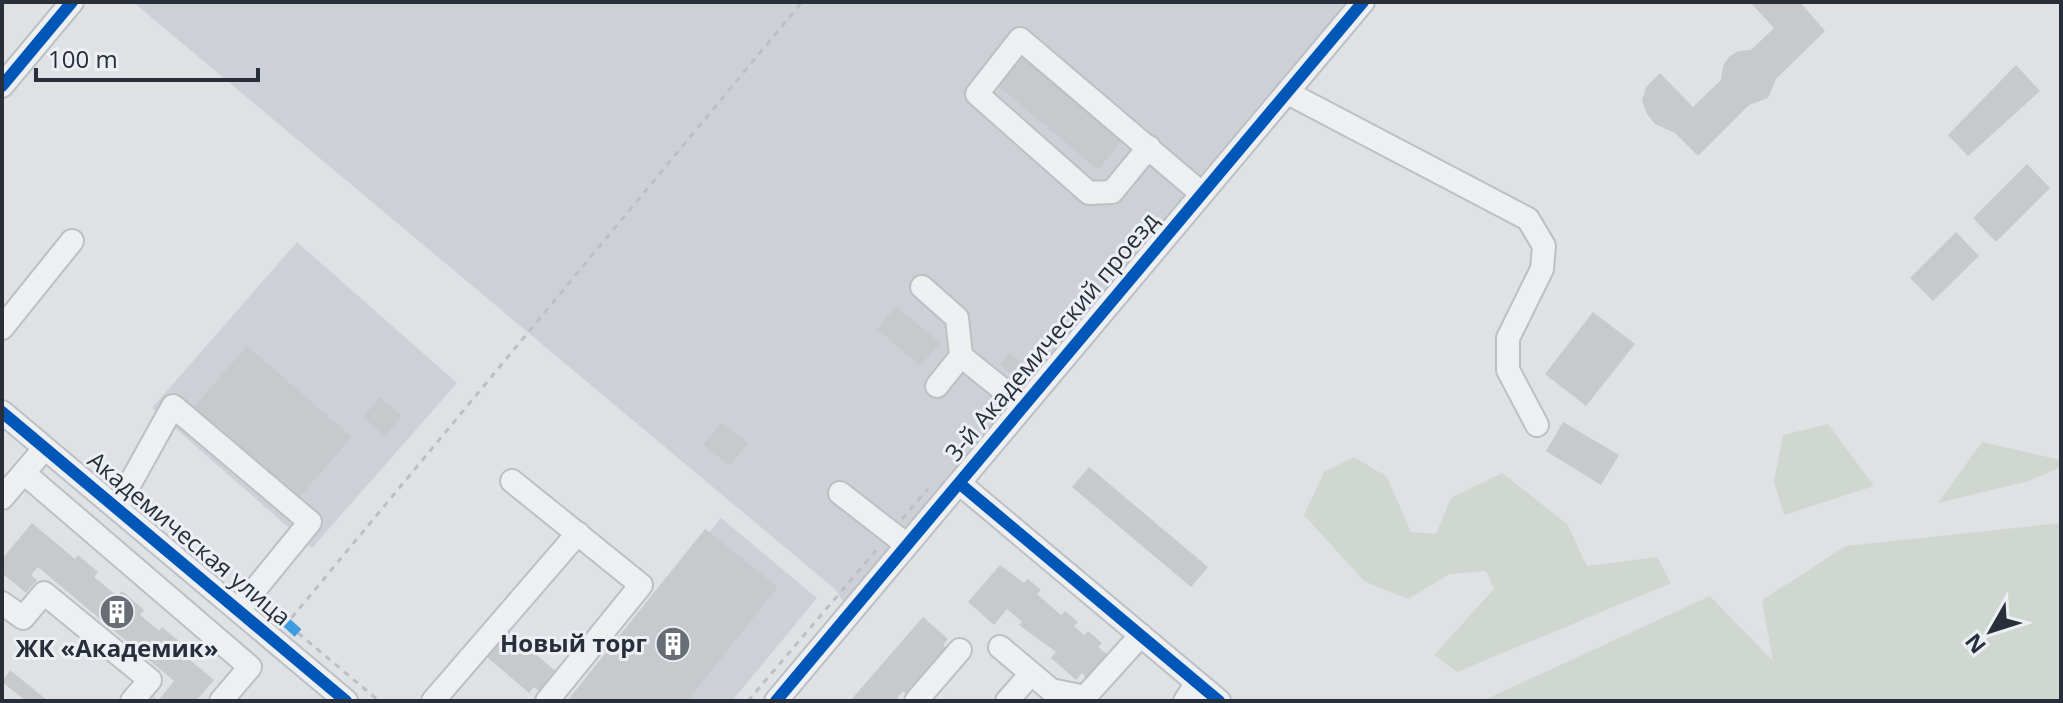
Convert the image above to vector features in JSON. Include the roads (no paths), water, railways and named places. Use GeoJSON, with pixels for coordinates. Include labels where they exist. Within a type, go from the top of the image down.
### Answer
{"type":"FeatureCollection","features":[{"type":"Feature","properties":{"kind":"street"},"geometry":{"type":"LineString","coordinates":[[2,86],[72,2]]}},
{"type":"Feature","properties":{"kind":"street","name":"3-й Академический проезд"},"geometry":{"type":"LineString","coordinates":[[776,701],[1363,2]]}},
{"type":"Feature","properties":{"kind":"street"},"geometry":{"type":"LineString","coordinates":[[1149,147],[1112,192],[1089,193],[977,94],[1020,39],[1149,147],[1201,193]]}},
{"type":"Feature","properties":{"kind":"street"},"geometry":{"type":"LineString","coordinates":[[1288,93],[1528,219],[1544,246],[1542,269],[1508,338],[1508,370],[1537,425]]}},
{"type":"Feature","properties":{"kind":"street"},"geometry":{"type":"LineString","coordinates":[[2,328],[72,241]]}},
{"type":"Feature","properties":{"kind":"street"},"geometry":{"type":"LineString","coordinates":[[922,287],[957,318],[961,356],[937,386]]}},
{"type":"Feature","properties":{"kind":"street"},"geometry":{"type":"LineString","coordinates":[[961,356],[1023,406]]}},
{"type":"Feature","properties":{"kind":"street"},"geometry":{"type":"LineString","coordinates":[[117,507],[173,406],[310,522],[239,609]]}},
{"type":"Feature","properties":{"kind":"street","name":"Академическая улица"},"geometry":{"type":"LineString","coordinates":[[2,412],[346,701]]}},
{"type":"Feature","properties":{"kind":"street"},"geometry":{"type":"LineString","coordinates":[[2,498],[45,448]]}},
{"type":"Feature","properties":{"kind":"street"},"geometry":{"type":"LineString","coordinates":[[24,473],[250,667],[221,701]]}},
{"type":"Feature","properties":{"kind":"street"},"geometry":{"type":"LineString","coordinates":[[512,481],[641,585],[547,701]]}},
{"type":"Feature","properties":{"kind":"street"},"geometry":{"type":"LineString","coordinates":[[959,483],[1141,635],[1191,692],[1219,701]]}},
{"type":"Feature","properties":{"kind":"street"},"geometry":{"type":"LineString","coordinates":[[72,514],[94,488]]}},
{"type":"Feature","properties":{"kind":"street"},"geometry":{"type":"LineString","coordinates":[[840,493],[907,545]]}},
{"type":"Feature","properties":{"kind":"street"},"geometry":{"type":"LineString","coordinates":[[433,701],[578,533]]}},
{"type":"Feature","properties":{"kind":"street"},"geometry":{"type":"LineString","coordinates":[[2,603],[23,618],[44,593],[150,680],[132,701]]}},
{"type":"Feature","properties":{"kind":"street"},"geometry":{"type":"LineString","coordinates":[[1000,647],[1051,690],[1085,697],[1141,635]]}},
{"type":"Feature","properties":{"kind":"street"},"geometry":{"type":"LineString","coordinates":[[916,701],[960,650]]}},
{"type":"Feature","properties":{"kind":"street"},"geometry":{"type":"LineString","coordinates":[[1007,701],[1031,674]]}},
{"type":"Feature","properties":{"kind":"place","name":"ЖК «Академик»"},"geometry":{"type":"Point","coordinates":[117,612]}},
{"type":"Feature","properties":{"kind":"place","name":"Новый торг"},"geometry":{"type":"Point","coordinates":[673,644]}}]}
